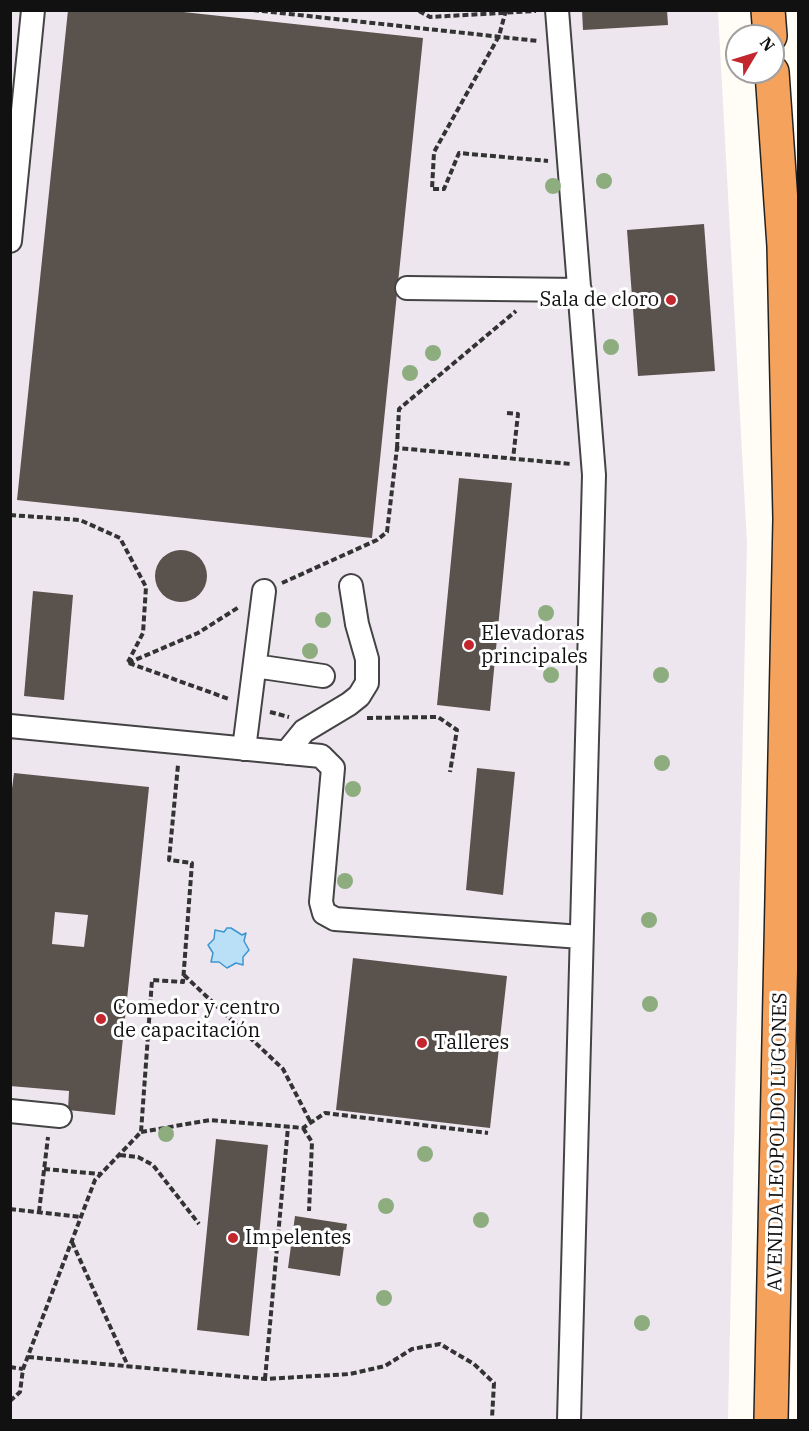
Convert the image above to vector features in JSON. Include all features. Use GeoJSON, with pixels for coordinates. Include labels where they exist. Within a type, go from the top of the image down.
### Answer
{"type":"FeatureCollection","features":[{"type":"Feature","properties":{"kind":"highway","name":"AVENIDA LEOPOLDO LUGONES"},"geometry":{"type":"LineString","coordinates":[[771,1420],[790,519],[784,246],[773,84]]}},
{"type":"Feature","properties":{"kind":"lane"},"geometry":{"type":"LineString","coordinates":[[10,241],[33,10]]}},
{"type":"Feature","properties":{"kind":"lane"},"geometry":{"type":"LineString","coordinates":[[557,10],[594,466],[569,1420]]}},
{"type":"Feature","properties":{"kind":"lane"},"geometry":{"type":"LineString","coordinates":[[407,288],[580,290]]}},
{"type":"Feature","properties":{"kind":"lane"},"geometry":{"type":"LineString","coordinates":[[286,753],[304,731],[349,704],[359,696],[367,683],[367,659],[357,624],[351,586]]}},
{"type":"Feature","properties":{"kind":"lane"},"geometry":{"type":"LineString","coordinates":[[244,749],[264,591]]}},
{"type":"Feature","properties":{"kind":"lane"},"geometry":{"type":"LineString","coordinates":[[255,666],[323,676]]}},
{"type":"Feature","properties":{"kind":"lane"},"geometry":{"type":"LineString","coordinates":[[10,726],[321,756],[333,768],[321,902],[324,913],[335,919],[581,938]]}},
{"type":"Feature","properties":{"kind":"lane"},"geometry":{"type":"LineString","coordinates":[[10,1111],[55,1116]]}},
{"type":"Feature","properties":{"kind":"path"},"geometry":{"type":"LineString","coordinates":[[253,10],[560,43]]}},
{"type":"Feature","properties":{"kind":"path"},"geometry":{"type":"LineString","coordinates":[[419,11],[430,17],[543,11]]}},
{"type":"Feature","properties":{"kind":"path"},"geometry":{"type":"LineString","coordinates":[[504,12],[499,36],[434,152],[432,189],[444,189],[459,153],[569,163]]}},
{"type":"Feature","properties":{"kind":"path"},"geometry":{"type":"LineString","coordinates":[[10,515],[80,520],[120,538],[146,587],[143,633],[128,663],[198,633],[264,591],[377,540],[387,532],[399,409],[541,290]]}},
{"type":"Feature","properties":{"kind":"path"},"geometry":{"type":"LineString","coordinates":[[507,413],[518,414],[513,459]]}},
{"type":"Feature","properties":{"kind":"path"},"geometry":{"type":"LineString","coordinates":[[397,448],[594,466]]}},
{"type":"Feature","properties":{"kind":"path"},"geometry":{"type":"LineString","coordinates":[[141,1132],[152,980],[183,982],[192,863],[169,860],[180,743]]}},
{"type":"Feature","properties":{"kind":"path"},"geometry":{"type":"LineString","coordinates":[[183,975],[283,1069],[311,1123]]}},
{"type":"Feature","properties":{"kind":"path"},"geometry":{"type":"LineString","coordinates":[[10,1401],[21,1392],[23,1369],[95,1180],[141,1132],[210,1120],[303,1128],[325,1113],[488,1133]]}},
{"type":"Feature","properties":{"kind":"path"},"geometry":{"type":"LineString","coordinates":[[39,1212],[44,1169],[55,1116]]}},
{"type":"Feature","properties":{"kind":"path"},"geometry":{"type":"LineString","coordinates":[[265,1378],[288,1127]]}},
{"type":"Feature","properties":{"kind":"path"},"geometry":{"type":"LineString","coordinates":[[303,1128],[312,1142],[309,1211]]}},
{"type":"Feature","properties":{"kind":"path"},"geometry":{"type":"LineString","coordinates":[[119,1155],[138,1157],[153,1165],[199,1224]]}},
{"type":"Feature","properties":{"kind":"path"},"geometry":{"type":"LineString","coordinates":[[44,1169],[100,1174]]}},
{"type":"Feature","properties":{"kind":"path"},"geometry":{"type":"LineString","coordinates":[[10,1209],[81,1217]]}},
{"type":"Feature","properties":{"kind":"path"},"geometry":{"type":"LineString","coordinates":[[72,1241],[128,1366]]}},
{"type":"Feature","properties":{"kind":"path"},"geometry":{"type":"LineString","coordinates":[[28,1357],[265,1378],[350,1374],[386,1366],[412,1348],[440,1344],[474,1364],[494,1383],[492,1418]]}},
{"type":"Feature","properties":{"kind":"path"},"geometry":{"type":"LineString","coordinates":[[10,1367],[23,1369]]}},
{"type":"Feature","properties":{"kind":"shaded area"},"geometry":{"type":"Polygon","coordinates":[[[10,11],[718,11],[747,544],[728,1420],[11,1420],[10,11]]]}},
{"type":"Feature","properties":{"kind":"water"},"geometry":{"type":"Polygon","coordinates":[[[227,928],[242,935],[246,933],[244,941],[249,950],[243,957],[243,965],[236,963],[227,968],[219,962],[211,962],[213,953],[208,945],[214,939],[215,930],[224,932],[227,928]]]}},
{"type":"Feature","properties":{"kind":"building"},"geometry":{"type":"Polygon","coordinates":[[[68,10],[165,10],[423,38],[372,538],[17,500],[68,10]]]}},
{"type":"Feature","properties":{"kind":"building"},"geometry":{"type":"Polygon","coordinates":[[[582,10],[667,10],[668,25],[583,30],[582,10]]]}},
{"type":"Feature","properties":{"kind":"building","name":"Sala de cloro"},"geometry":{"type":"Polygon","coordinates":[[[704,224],[715,371],[638,376],[627,230],[704,224]]]}},
{"type":"Feature","properties":{"kind":"building","name":"Elevadoras principales"},"geometry":{"type":"Polygon","coordinates":[[[459,478],[512,483],[490,711],[437,705],[459,478]]]}},
{"type":"Feature","properties":{"kind":"building"},"geometry":{"type":"Polygon","coordinates":[[[181,550],[191,552],[199,558],[205,566],[207,576],[205,586],[199,594],[191,600],[181,602],[171,600],[163,594],[157,586],[155,576],[157,566],[163,558],[171,552],[181,550]]]}},
{"type":"Feature","properties":{"kind":"building"},"geometry":{"type":"Polygon","coordinates":[[[33,591],[73,595],[64,700],[24,696],[33,591]]]}},
{"type":"Feature","properties":{"kind":"building"},"geometry":{"type":"Polygon","coordinates":[[[477,768],[515,772],[503,895],[466,890],[477,768]]]}},
{"type":"Feature","properties":{"kind":"building"},"geometry":{"type":"Polygon","coordinates":[[[14,773],[149,787],[115,1115],[68,1110],[69,1091],[10,1086],[10,804],[14,773]],[[55,912],[52,944],[84,947],[88,915],[55,912]]]}},
{"type":"Feature","properties":{"kind":"building","name":"Talleres"},"geometry":{"type":"Polygon","coordinates":[[[353,958],[507,976],[490,1128],[336,1110],[353,958]]]}},
{"type":"Feature","properties":{"kind":"building","name":"Impelentes"},"geometry":{"type":"Polygon","coordinates":[[[216,1139],[268,1145],[249,1336],[197,1330],[216,1139]]]}},
{"type":"Feature","properties":{"kind":"building"},"geometry":{"type":"Polygon","coordinates":[[[295,1216],[347,1224],[340,1276],[288,1268],[295,1216]]]}},
{"type":"Feature","properties":{"kind":"place","name":"Sala de cloro"},"geometry":{"type":"Point","coordinates":[671,300]}},
{"type":"Feature","properties":{"kind":"place","name":"Elevadoras principales"},"geometry":{"type":"Point","coordinates":[469,645]}},
{"type":"Feature","properties":{"kind":"place","name":"Comedor y centro de capacitación"},"geometry":{"type":"Point","coordinates":[101,1019]}},
{"type":"Feature","properties":{"kind":"place","name":"Talleres"},"geometry":{"type":"Point","coordinates":[422,1043]}},
{"type":"Feature","properties":{"kind":"place","name":"Impelentes"},"geometry":{"type":"Point","coordinates":[233,1238]}}]}
